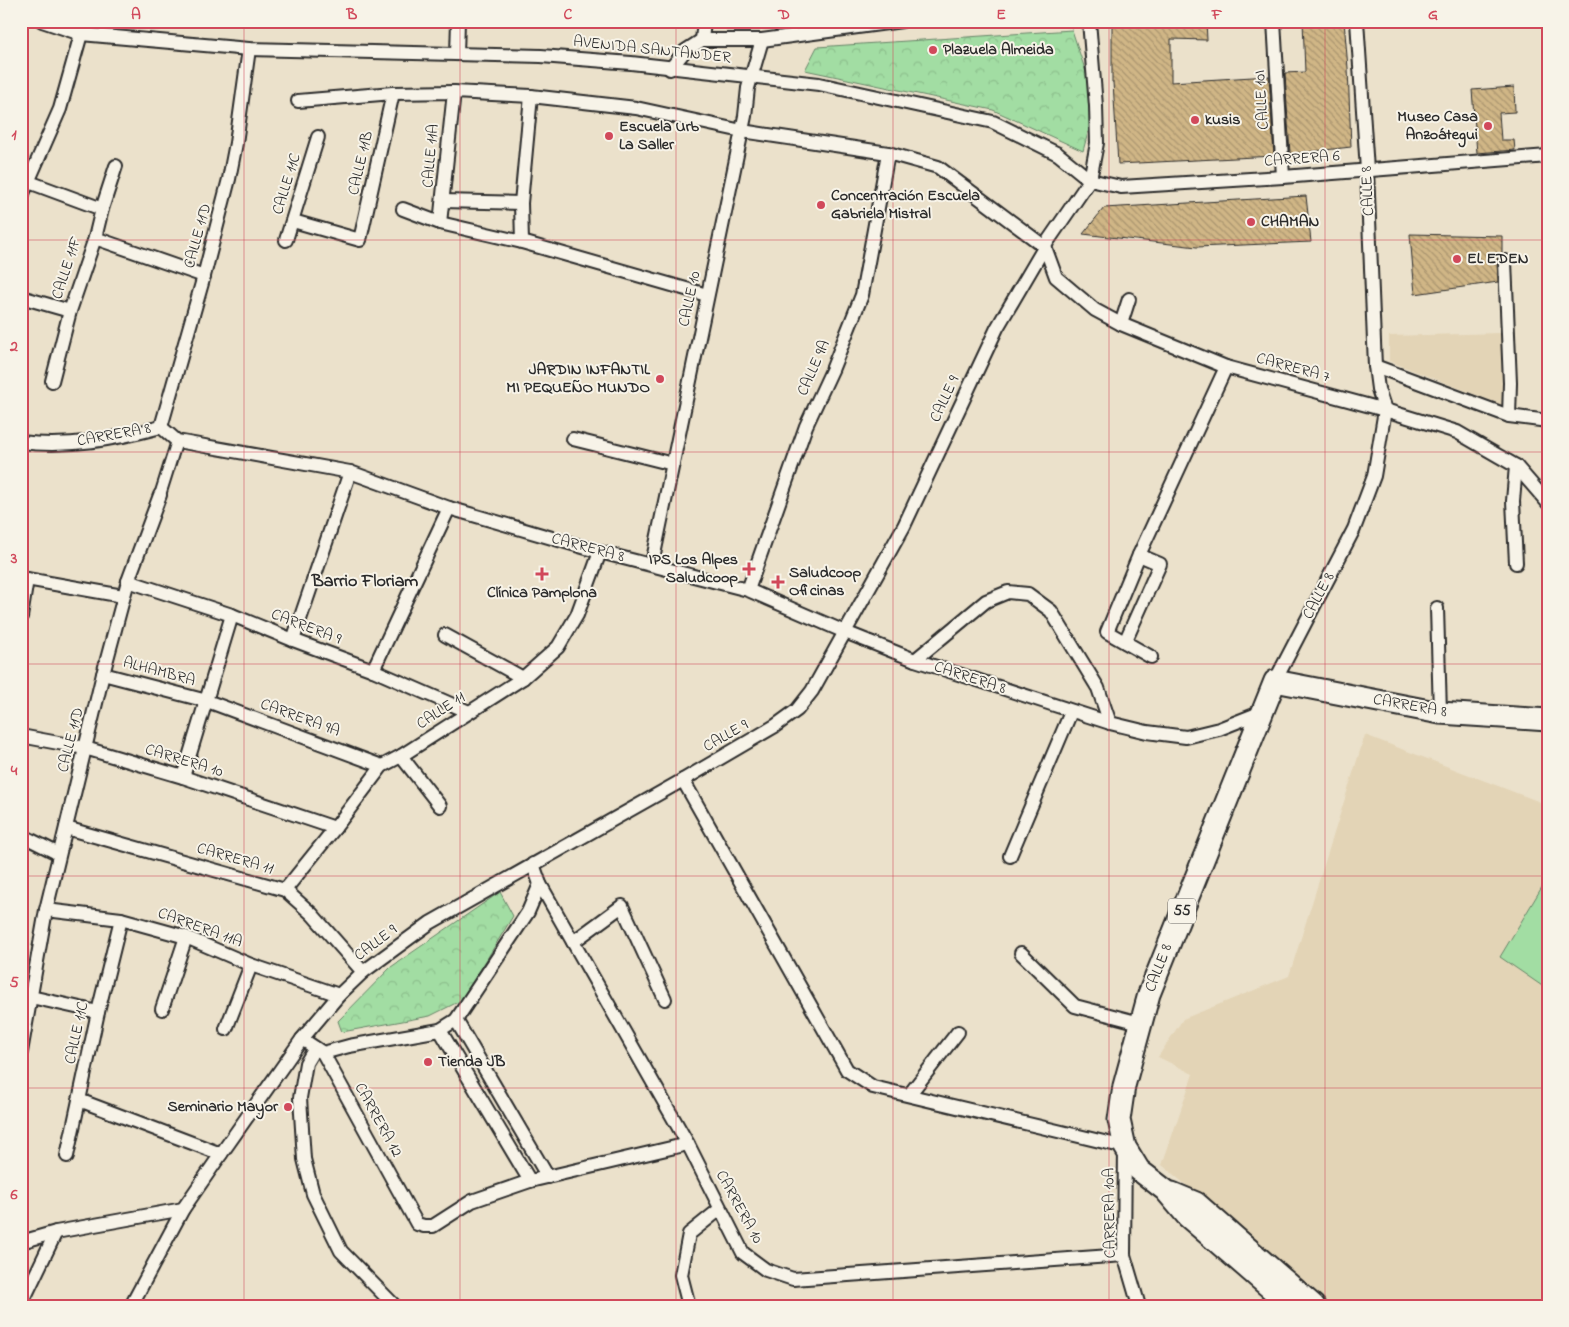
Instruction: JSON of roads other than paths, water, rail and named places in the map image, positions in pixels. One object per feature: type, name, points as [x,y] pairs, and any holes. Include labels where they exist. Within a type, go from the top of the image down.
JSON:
[{"type":"highway","name":"CALLE 8","points":[[1125,1147],[1119,1120],[1124,1086],[1149,994],[1275,681]]},
{"type":"highway","name":"CARRERA 8","points":[[1275,681],[1440,713],[1548,720]]},
{"type":"highway","name":"55","points":[[1125,1147],[1139,1170],[1165,1190],[1188,1216],[1291,1306]]},
{"type":"highway","name":"55","points":[[1165,1190],[1196,1203],[1314,1306]]},
{"type":"street","name":"AVENIDA SANTANDER","points":[[42,21],[81,34],[249,49],[540,56],[631,63],[750,83],[819,84],[993,122],[1058,154],[1090,180]]},
{"type":"street","points":[[457,54],[458,21]]},
{"type":"street","points":[[702,40],[704,21]]},
{"type":"street","name":"CALLE 9","points":[[131,1306],[183,1209],[221,1154],[302,1039],[339,995],[363,972],[430,923],[776,726],[797,710],[812,691],[904,526],[997,328],[1049,240],[1090,180],[1097,143],[1089,21]]},
{"type":"street","name":"CALLE 10I","points":[[1274,21],[1283,177]]},
{"type":"street","name":"CALLE 8","points":[[1275,681],[1354,528],[1374,476],[1381,396],[1375,366],[1367,170],[1357,21]]},
{"type":"street","points":[[670,69],[684,51],[702,40],[762,40],[895,22]]},
{"type":"street","points":[[21,198],[60,109],[81,34]]},
{"type":"street","name":"CALLE 10","points":[[652,564],[742,131],[750,83],[762,40]]},
{"type":"street","name":"CALLE 11D","points":[[161,427],[204,276],[229,179],[249,49]]},
{"type":"street","points":[[298,102],[393,93],[454,92],[531,96],[636,108],[742,131],[888,153],[938,167],[1049,240]]},
{"type":"street","name":"CALLE 11A","points":[[440,223],[454,92]]},
{"type":"street","name":"CALLE 11B","points":[[293,221],[360,240],[393,93]]},
{"type":"street","points":[[522,242],[521,204],[531,96]]},
{"type":"street","name":"CALLE 11C","points":[[286,240],[318,137]]},
{"type":"street","name":"CALLE 9A","points":[[748,590],[806,426],[832,370],[862,295],[888,153]]},
{"type":"street","name":"CARRERA 6","points":[[1090,180],[1120,187],[1283,177],[1548,156]]},
{"type":"street","name":"CALLE 11F","points":[[52,381],[70,311],[95,238],[116,166]]},
{"type":"street","points":[[29,182],[102,209]]},
{"type":"street","points":[[443,201],[521,204]]},
{"type":"street","points":[[403,209],[440,223],[522,242],[708,295]]},
{"type":"street","points":[[95,238],[204,276]]},
{"type":"street","name":"CARRERA 7","points":[[1049,240],[1056,277],[1095,310],[1124,312],[1226,367],[1381,396],[1457,432],[1516,466],[1548,503]]},
{"type":"street","points":[[1505,261],[1510,383],[1508,416]]},
{"type":"street","points":[[21,297],[70,311]]},
{"type":"street","points":[[1375,366],[1508,416],[1548,421]]},
{"type":"street","points":[[1151,658],[1106,632],[1139,555],[1226,367]]},
{"type":"street","name":"CARRERA 8","points":[[21,442],[63,444],[129,435],[161,427],[177,441],[350,472],[449,508],[600,552],[748,590],[916,660],[1071,712],[1110,723],[1147,732],[1186,737],[1219,729],[1262,712]]},
{"type":"street","points":[[574,439],[672,464]]},
{"type":"street","name":"CALLE 11D","points":[[21,1052],[28,989],[103,674],[123,596],[160,495],[177,441]]},
{"type":"street","points":[[1516,466],[1512,501],[1516,563]]},
{"type":"street","points":[[294,640],[350,472]]},
{"type":"street","points":[[373,670],[449,508]]},
{"type":"street","name":"CALLE 11","points":[[285,890],[382,766],[523,678],[558,647],[577,615],[600,552]]},
{"type":"street","points":[[1125,642],[1160,564],[1139,555]]},
{"type":"street","points":[[21,617],[24,578],[123,596]]},
{"type":"street","name":"CARRERA 9","points":[[128,581],[232,615],[373,670],[469,712]]},
{"type":"street","points":[[916,660],[986,601],[1008,592],[1028,594],[1051,611],[1098,688],[1110,723]]},
{"type":"street","points":[[1438,608],[1440,713]]},
{"type":"street","points":[[183,777],[232,615]]},
{"type":"street","points":[[445,635],[523,678]]},
{"type":"street","name":"ALHAMBRA","points":[[103,674],[207,701]]},
{"type":"street","name":"CARRERA 9A","points":[[207,701],[382,766]]},
{"type":"street","points":[[1010,856],[1071,712]]},
{"type":"street","name":"CARRERA 10","points":[[21,736],[85,748],[183,777],[335,828]]},
{"type":"street","points":[[400,756],[440,806]]},
{"type":"street","points":[[683,780],[847,1070],[873,1087],[1125,1147]]},
{"type":"street","name":"CARRERA 11","points":[[66,828],[285,890],[312,914],[363,972]]},
{"type":"street","points":[[21,836],[59,854]]},
{"type":"street","name":"CARRERA 10","points":[[533,864],[540,884],[688,1144],[743,1253],[766,1270],[793,1279],[1124,1255]]},
{"type":"street","points":[[395,1306],[341,1251],[313,1194],[304,1159],[300,1098],[306,1063],[319,1050],[440,1030],[456,1020],[528,912],[540,884]]},
{"type":"street","points":[[573,942],[622,906],[665,999]]},
{"type":"street","name":"CARRERA 11A","points":[[46,910],[121,919],[186,937],[251,965],[339,995]]},
{"type":"street","name":"CALLE 11C","points":[[67,1156],[98,1012],[121,919]]},
{"type":"street","points":[[162,1009],[186,937]]},
{"type":"street","points":[[1021,953],[1075,1006],[1140,1023]]},
{"type":"street","points":[[226,1029],[251,965]]},
{"type":"street","points":[[28,989],[98,1012]]},
{"type":"street","points":[[456,1020],[548,1176]]},
{"type":"street","points":[[440,1030],[530,1181],[688,1144]]},
{"type":"street","points":[[910,1095],[958,1032]]},
{"type":"street","name":"CARRERA 12","points":[[302,1039],[319,1050],[417,1224],[433,1226],[472,1202],[530,1181]]},
{"type":"street","points":[[79,1100],[221,1154]]},
{"type":"street","name":"CARRERA 10A","points":[[1125,1147],[1124,1255],[1139,1306]]},
{"type":"street","points":[[21,1242],[56,1232],[183,1209]]},
{"type":"street","points":[[689,1306],[681,1275],[688,1234],[720,1209]]},
{"type":"street","points":[[21,1304],[56,1232]]},
{"type":"place","name":"Plazuela Almeida","points":[[933,50]]},
{"type":"place","name":"kusis","points":[[1195,120]]},
{"type":"place","name":"Museo Casa Anzoátegui","points":[[1488,126]]},
{"type":"place","name":"Escuela Urb La Saller","points":[[609,136]]},
{"type":"place","name":"Concentración Escuela Gabriela Mistral","points":[[821,205]]},
{"type":"place","name":"CHAMAN","points":[[1251,222]]},
{"type":"place","name":"EL EDEN","points":[[1457,259]]},
{"type":"place","name":"JARDIN INFANTIL MI PEQUEÑO MUNDO","points":[[660,379]]},
{"type":"place","name":"IPS Los Alpes Saludcoop","points":[[749,569]]},
{"type":"place","name":"Clínica Pamplona","points":[[542,574]]},
{"type":"place","name":"Saludcoop Oficinas","points":[[778,582]]},
{"type":"place","name":"Tienda JB","points":[[428,1062]]},
{"type":"place","name":"Seminario Mayor","points":[[288,1107]]},
{"type":"district","name":"Barrio Floriam","points":[[365,582]]}]
